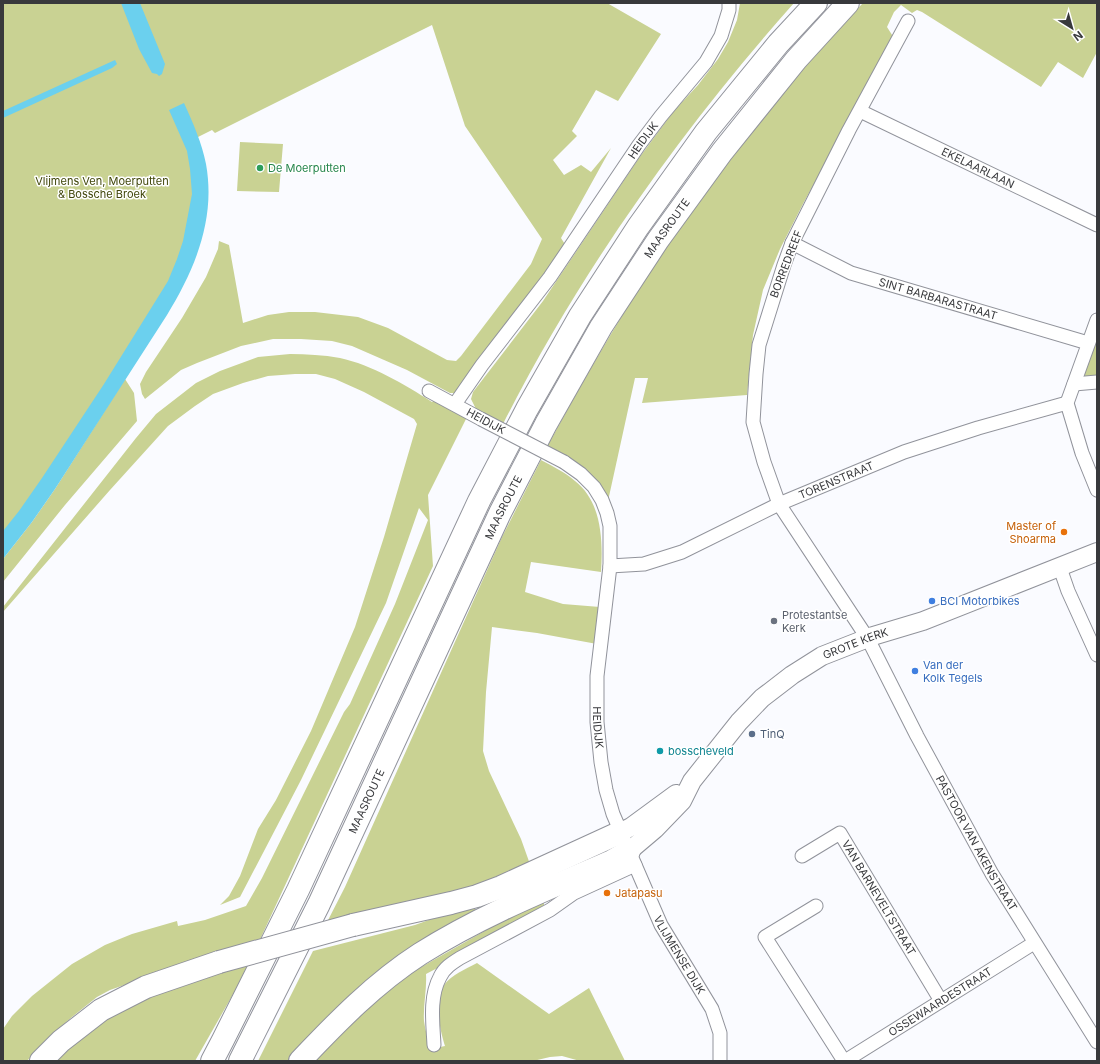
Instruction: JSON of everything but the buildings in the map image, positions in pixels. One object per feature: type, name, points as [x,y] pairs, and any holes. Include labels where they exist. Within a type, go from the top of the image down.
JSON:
[{"type":"highway","points":[[212,1061],[298,890],[480,501],[527,409],[573,329],[638,227],[706,132],[778,44],[816,3]]},
{"type":"highway","name":"MAASROUTE","points":[[240,1061],[319,904],[500,513],[546,424],[601,327],[658,240],[722,152],[796,60],[848,3]]},
{"type":"highway","points":[[41,1061],[61,1041],[101,1010],[146,987],[219,962],[353,925],[477,896],[501,887],[628,849]]},
{"type":"highway","points":[[300,1061],[331,1028],[380,984],[419,955],[460,931],[498,912],[612,861],[628,849]]},
{"type":"main road","name":"GROTE KERK","points":[[628,849],[641,820],[692,781],[739,722],[762,698],[792,675],[822,656],[868,638],[923,621],[1060,568],[1097,552]]},
{"type":"street","name":"HEIDIJK","points":[[628,849],[613,814],[606,790],[601,762],[597,722],[597,676],[610,566],[610,526],[602,500],[594,487],[581,474],[564,462],[455,404],[482,365],[550,277],[639,145],[706,62],[721,36],[729,10],[729,3]]},
{"type":"street","name":"BORREDREEF","points":[[868,638],[779,504],[764,462],[753,422],[756,374],[759,345],[792,243],[908,21]]},
{"type":"street","name":"EKELAARLAAN","points":[[860,111],[1097,226]]},
{"type":"street","name":"SINT BARBARASTRAAT","points":[[792,243],[851,272],[1088,343]]},
{"type":"street","points":[[1096,323],[1067,404],[1082,453],[1097,490]]},
{"type":"street","points":[[1074,384],[1097,382]]},
{"type":"street","points":[[429,391],[455,404]]},
{"type":"street","name":"TORENSTRAAT","points":[[610,566],[644,564],[682,552],[779,504],[921,445],[1067,404]]},
{"type":"street","points":[[1060,568],[1068,591],[1097,655]]},
{"type":"street","name":"PASTOOR VAN AKENSTRAAT","points":[[868,638],[924,750],[992,874],[1097,1042]]},
{"type":"street","name":"VAN BARNEVELTSTRAAT","points":[[802,856],[840,833],[941,1001]]},
{"type":"street","points":[[434,1045],[433,1015],[435,990],[440,976],[448,966],[460,958],[550,910],[574,893],[628,849]]},
{"type":"street","name":"VLIJMENSE DIJK","points":[[628,849],[661,925],[712,1009],[720,1033],[720,1061]]},
{"type":"street","points":[[816,906],[765,937],[844,1061]]},
{"type":"street","name":"OSSEWAARDESTRAAT","points":[[844,1061],[1034,943]]},
{"type":"green space","name":"Vlijmens Ven, Moerputten & Bossche Broek","points":[[3,3],[607,3],[661,34],[618,101],[596,90],[572,131],[577,136],[553,160],[564,175],[581,165],[591,172],[611,148],[561,238],[566,246],[457,393],[450,393],[407,370],[352,346],[332,341],[301,339],[273,339],[241,346],[181,370],[145,399],[142,394],[140,384],[206,277],[218,249],[219,241],[229,245],[243,323],[268,315],[289,312],[315,312],[358,317],[388,328],[447,360],[456,361],[461,356],[531,264],[542,239],[465,126],[432,25],[215,133],[212,130],[192,140],[197,156],[186,262],[3,544]]},
{"type":"green space","points":[[740,3],[794,3],[752,51],[712,101],[635,204],[599,257],[565,312],[533,367],[503,424],[476,409],[471,399],[473,392],[543,301],[639,158],[673,112],[698,85],[718,59],[728,42],[737,20]]},
{"type":"green space","points":[[863,3],[1097,3],[1097,52],[1083,78],[1058,62],[1041,87],[922,12],[917,10],[912,13],[901,5],[894,12],[887,27],[894,38],[804,202],[780,249],[763,290],[753,335],[747,395],[642,403],[648,378],[635,378],[608,501],[547,447],[594,362],[628,306],[691,211],[786,89]]},
{"type":"green space","name":"De Moerputten","points":[[240,142],[283,144],[279,192],[237,191]]},
{"type":"green space","points":[[1097,334],[1097,376],[1081,378]]},
{"type":"green space","points":[[290,354],[327,356],[364,365],[388,376],[432,402],[436,399],[468,415],[428,495],[433,566],[257,946],[147,977],[110,990],[97,997],[72,1017],[49,1037],[27,1061],[3,1061],[3,1029],[12,1016],[32,996],[72,964],[105,945],[132,934],[177,921],[178,926],[205,920],[246,906],[262,878],[344,712],[350,704],[395,604],[428,520],[419,508],[386,603],[301,780],[240,897],[220,905],[229,896],[240,876],[258,829],[276,800],[311,731],[355,627],[384,537],[417,424],[414,419],[364,392],[335,379],[316,374],[268,376],[213,394],[168,426],[3,612],[3,607],[156,414],[196,383],[220,371],[258,357]]},
{"type":"green space","points":[[125,379],[134,393],[137,421],[65,505],[3,582],[3,559],[32,522],[55,489]]},
{"type":"green space","points":[[541,460],[571,478],[584,490],[591,500],[599,523],[602,560],[601,572],[531,562],[525,592],[563,604],[600,607],[597,644],[537,633],[492,627],[486,692],[483,751],[489,771],[521,839],[531,867],[481,887],[324,928],[345,887],[502,537]]},
{"type":"green space","points":[[544,901],[544,905],[464,954],[426,974],[424,1021],[430,1049],[445,1046],[438,1015],[439,999],[444,985],[455,975],[477,963],[549,1014],[589,988],[625,1061],[580,1061],[562,1056],[533,1061],[310,1061],[389,989],[416,970],[504,920]]},
{"type":"green space","points":[[473,904],[478,917],[292,1061],[258,1061],[313,951],[415,925]]},
{"type":"green space","points":[[247,966],[236,989],[195,1061],[47,1061],[103,1013],[210,975]]},
{"type":"water","points":[[121,3],[140,3],[165,64],[162,74],[159,76],[152,73],[139,49]]},
{"type":"water","points":[[115,60],[117,64],[112,68],[3,118],[3,111]]},
{"type":"water","points":[[184,103],[202,148],[206,164],[208,184],[208,204],[205,224],[201,243],[194,262],[167,315],[55,489],[32,522],[3,559],[3,531],[42,478],[104,384],[168,281],[177,259],[183,241],[192,194],[187,151],[169,110]]},
{"type":"place","name":"De Moerputten","points":[[260,168]]},
{"type":"place","name":"Master of Shoarma","points":[[1064,532]]},
{"type":"place","name":"BCI Motorbikes","points":[[932,601]]},
{"type":"place","name":"Protestantse Kerk","points":[[774,621]]},
{"type":"place","name":"Van der Kolk Tegels","points":[[915,671]]},
{"type":"place","name":"TinQ","points":[[752,734]]},
{"type":"place","name":"bosscheveld","points":[[660,751]]},
{"type":"place","name":"Jatapasu","points":[[607,893]]}]
